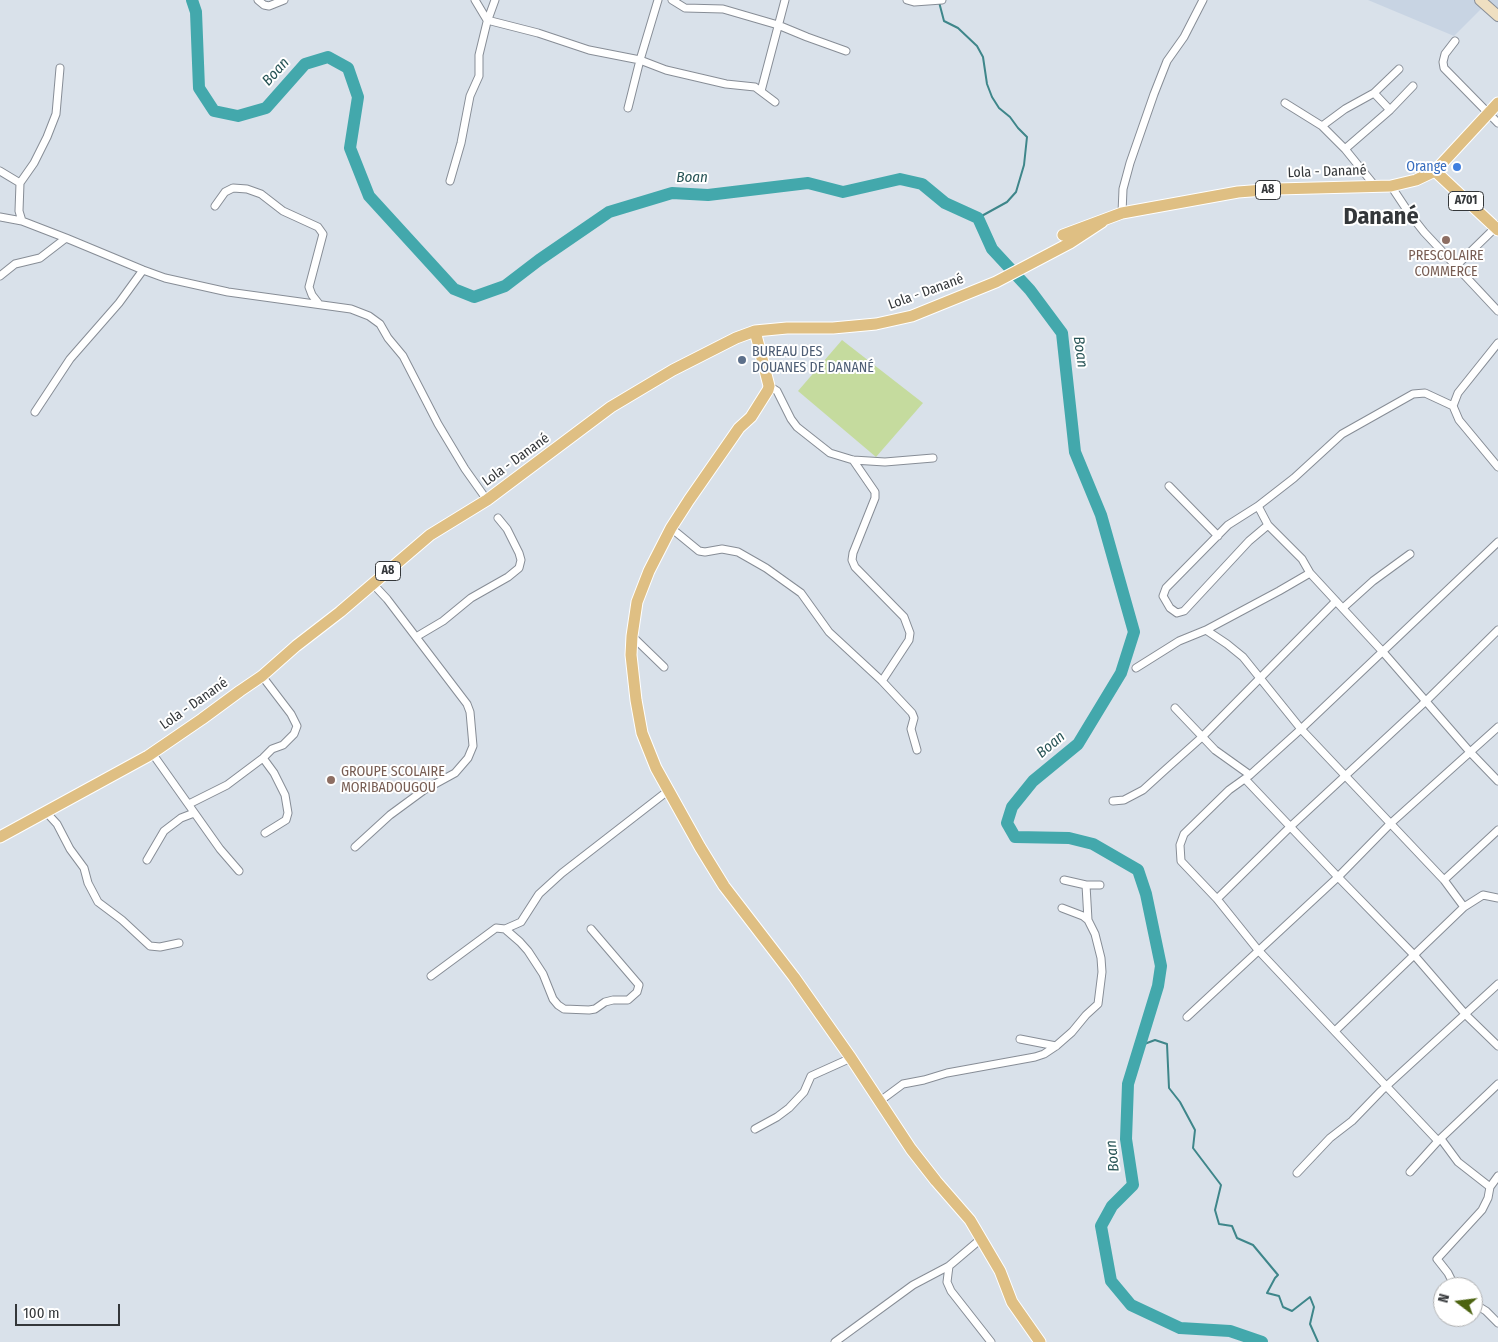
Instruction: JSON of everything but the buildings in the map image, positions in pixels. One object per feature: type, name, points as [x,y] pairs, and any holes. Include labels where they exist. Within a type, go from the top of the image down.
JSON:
[{"type":"main road","name":"A8","points":[[1435,171],[1498,103]]},
{"type":"main road","name":"Lola - Danané","points":[[1063,235],[1122,213],[1238,192],[1391,186],[1416,180],[1435,171]]},
{"type":"main road","name":"A701","points":[[1435,171],[1497,228]]},
{"type":"main road","name":"Lola - Danané","points":[[0,837],[152,753],[262,676],[430,535],[487,500],[611,407],[673,370],[736,338],[755,331],[787,328],[833,328],[876,324],[912,316],[996,282],[1070,243],[1102,222]]},
{"type":"main road","points":[[755,331],[770,386],[751,417],[739,428],[671,528],[649,571],[637,602],[632,636],[633,673],[642,733],[646,746],[668,790],[700,847],[733,899],[794,977],[911,1149],[970,1220],[1000,1271],[1012,1302],[1039,1342]]},
{"type":"street","points":[[258,0],[264,5],[269,6],[284,0]]},
{"type":"street","points":[[475,0],[487,20],[538,33],[590,50],[640,60],[666,70],[726,84],[749,85],[761,91],[775,102]]},
{"type":"street","points":[[450,181],[461,144],[470,96],[479,76],[479,55],[487,20],[495,0]]},
{"type":"street","points":[[628,108],[658,0]]},
{"type":"street","points":[[672,0],[686,8],[723,9],[778,25],[846,50]]},
{"type":"street","points":[[761,91],[785,0]]},
{"type":"street","points":[[907,0],[914,2],[942,0]]},
{"type":"street","points":[[1122,213],[1123,189],[1154,94],[1167,61],[1184,37],[1204,0]]},
{"type":"street","points":[[1487,2],[1498,16]]},
{"type":"street","points":[[1455,41],[1445,54],[1442,62],[1444,68],[1498,123]]},
{"type":"street","points":[[22,221],[19,211],[20,183],[34,163],[56,114],[60,68]]},
{"type":"street","points":[[1322,126],[1345,109],[1374,93],[1399,69]]},
{"type":"street","points":[[1345,149],[1390,110],[1413,86]]},
{"type":"street","points":[[1374,93],[1390,110]]},
{"type":"street","points":[[1285,103],[1322,126],[1345,149],[1375,186]]},
{"type":"street","points":[[0,172],[20,183]]},
{"type":"street","points":[[1391,186],[1409,213],[1455,267],[1498,311]]},
{"type":"street","points":[[215,206],[225,192],[233,188],[246,189],[261,194],[283,212],[318,227],[323,234],[310,287],[312,295],[319,304]]},
{"type":"street","points":[[0,217],[22,221],[165,278],[228,292],[319,304],[363,313],[380,324],[388,338],[403,356],[438,424],[465,469],[487,500]]},
{"type":"street","points":[[1455,267],[1497,228]]},
{"type":"street","points":[[0,276],[15,264],[40,258],[66,238]]},
{"type":"street","points":[[35,412],[70,359],[118,303],[143,270]]},
{"type":"street","points":[[1453,406],[1458,393],[1498,342]]},
{"type":"street","points":[[770,386],[777,391],[797,427],[830,453],[853,460],[885,462],[933,458]]},
{"type":"street","points":[[1268,525],[1250,541],[1184,611],[1179,613],[1170,608],[1164,600],[1164,591],[1228,525],[1258,506],[1294,478],[1342,434],[1413,394],[1425,393],[1453,406],[1459,420],[1498,467]]},
{"type":"street","points":[[853,460],[875,492],[875,498],[852,560],[855,567],[904,616],[910,633],[909,640],[882,681]]},
{"type":"street","points":[[1169,486],[1218,536]]},
{"type":"street","points":[[1258,506],[1268,525],[1302,559],[1310,573],[1384,652],[1470,752],[1498,781]]},
{"type":"street","points":[[416,637],[443,621],[471,598],[508,577],[519,568],[521,560],[519,553],[507,529],[498,518]]},
{"type":"street","points":[[671,528],[699,552],[722,549],[738,552],[766,568],[801,593],[829,632],[882,681],[912,713],[914,718],[911,729],[917,750]]},
{"type":"street","points":[[1490,1187],[1458,1162],[1440,1140],[1258,950],[1217,899],[1182,861],[1179,852],[1184,834],[1229,790],[1248,777],[1301,729],[1498,542]]},
{"type":"street","points":[[1343,608],[1373,581],[1410,554]]},
{"type":"street","points":[[1136,668],[1179,641],[1206,630],[1279,592],[1310,573]]},
{"type":"street","points":[[355,847],[390,815],[424,790],[455,773],[468,758],[473,746],[470,712],[467,704],[373,584]]},
{"type":"street","points":[[1113,801],[1124,800],[1143,790],[1202,737],[1336,602]]},
{"type":"street","points":[[1206,630],[1243,657],[1301,729],[1444,880],[1464,907]]},
{"type":"street","points":[[1217,899],[1290,827],[1426,701],[1498,630]]},
{"type":"street","points":[[632,636],[664,667]]},
{"type":"street","points":[[189,804],[227,785],[272,749],[283,745],[292,737],[297,726],[291,714],[262,676]]},
{"type":"street","points":[[1175,708],[1215,750],[1248,777],[1290,827],[1415,956],[1466,1015],[1498,1046]]},
{"type":"street","points":[[1187,1017],[1338,877],[1390,824],[1498,727]]},
{"type":"street","points":[[152,753],[220,849],[239,871]]},
{"type":"street","points":[[263,758],[274,773],[285,795],[288,813],[286,820],[266,833]]},
{"type":"street","points":[[431,976],[496,928],[505,929],[514,926],[525,918],[538,894],[668,790]]},
{"type":"street","points":[[46,812],[57,824],[70,849],[84,868],[88,883],[98,902],[122,920],[150,946],[160,947],[179,943]]},
{"type":"street","points":[[147,860],[164,831],[181,818],[194,813]]},
{"type":"street","points":[[1444,880],[1498,830]]},
{"type":"street","points":[[1064,880],[1086,885],[1100,885]]},
{"type":"street","points":[[880,1101],[903,1084],[1044,1054],[1067,1037],[1098,1004],[1102,972],[1101,958],[1095,934],[1088,920],[1086,885]]},
{"type":"street","points":[[1335,1031],[1464,907],[1483,895],[1498,898]]},
{"type":"street","points":[[1062,908],[1083,916],[1088,920]]},
{"type":"street","points":[[505,929],[528,951],[543,974],[553,999],[560,1007],[564,1009],[591,1010],[605,1002],[628,1000],[638,992],[639,985],[591,929]]},
{"type":"street","points":[[1297,1173],[1330,1138],[1352,1121],[1387,1086],[1498,984]]},
{"type":"street","points":[[1020,1039],[1056,1046]]},
{"type":"street","points":[[755,1129],[789,1108],[804,1092],[811,1076],[850,1058]]},
{"type":"street","points":[[1410,1172],[1498,1084]]},
{"type":"street","points":[[1450,1277],[1437,1259],[1482,1210],[1488,1198],[1490,1187],[1498,1176]]},
{"type":"street","points":[[835,1342],[887,1302],[913,1285],[949,1266],[982,1238]]},
{"type":"street","points":[[949,1266],[948,1282],[951,1291],[992,1342]]},
{"type":"street","points":[[1483,1309],[1498,1323]]},
{"type":"shaded area","points":[[1368,0],[1498,0],[1498,23],[1482,8],[1454,36]]},
{"type":"green space","points":[[842,340],[923,403],[876,457],[798,391]]},
{"type":"waterway","name":"Boan","points":[[192,0],[196,12],[199,88],[214,111],[238,116],[266,108],[305,64],[328,57],[348,68],[358,97],[350,148],[369,196],[454,289],[474,297],[505,286],[609,212],[672,193],[708,195],[808,183],[843,192],[900,179],[922,184],[945,203],[978,218],[992,249],[1030,290],[1062,333],[1075,452],[1101,515],[1134,632],[1121,673],[1078,744],[1033,781],[1012,807],[1007,823],[1015,837],[1069,838],[1093,844],[1138,870],[1146,894],[1161,966],[1158,986],[1128,1084],[1126,1139],[1133,1185],[1112,1206],[1101,1226],[1111,1281],[1131,1305],[1180,1328],[1230,1331],[1262,1342]]},
{"type":"waterway","points":[[939,2],[944,21],[958,28],[977,46],[983,57],[987,84],[992,97],[999,108],[1010,117],[1027,137],[1024,165],[1016,192],[1007,202],[978,218]]},
{"type":"waterway","points":[[1139,1046],[1155,1040],[1167,1044],[1169,1088],[1180,1102],[1195,1130],[1193,1148],[1221,1185],[1215,1210],[1219,1224],[1232,1226],[1237,1238],[1253,1245],[1278,1275],[1267,1293],[1279,1296],[1283,1307],[1292,1311],[1310,1297],[1314,1307],[1310,1324],[1318,1342]]},
{"type":"place","name":"Orange","points":[[1457,167]]},
{"type":"place","name":"PRESCOLAIRE COMMERCE","points":[[1446,240]]},
{"type":"place","name":"BUREAU DES DOUANES DE DANANÉ","points":[[742,360]]},
{"type":"place","name":"GROUPE SCOLAIRE MORIBADOUGOU","points":[[331,780]]},
{"type":"district","name":"Danané","points":[[1381,217]]}]
